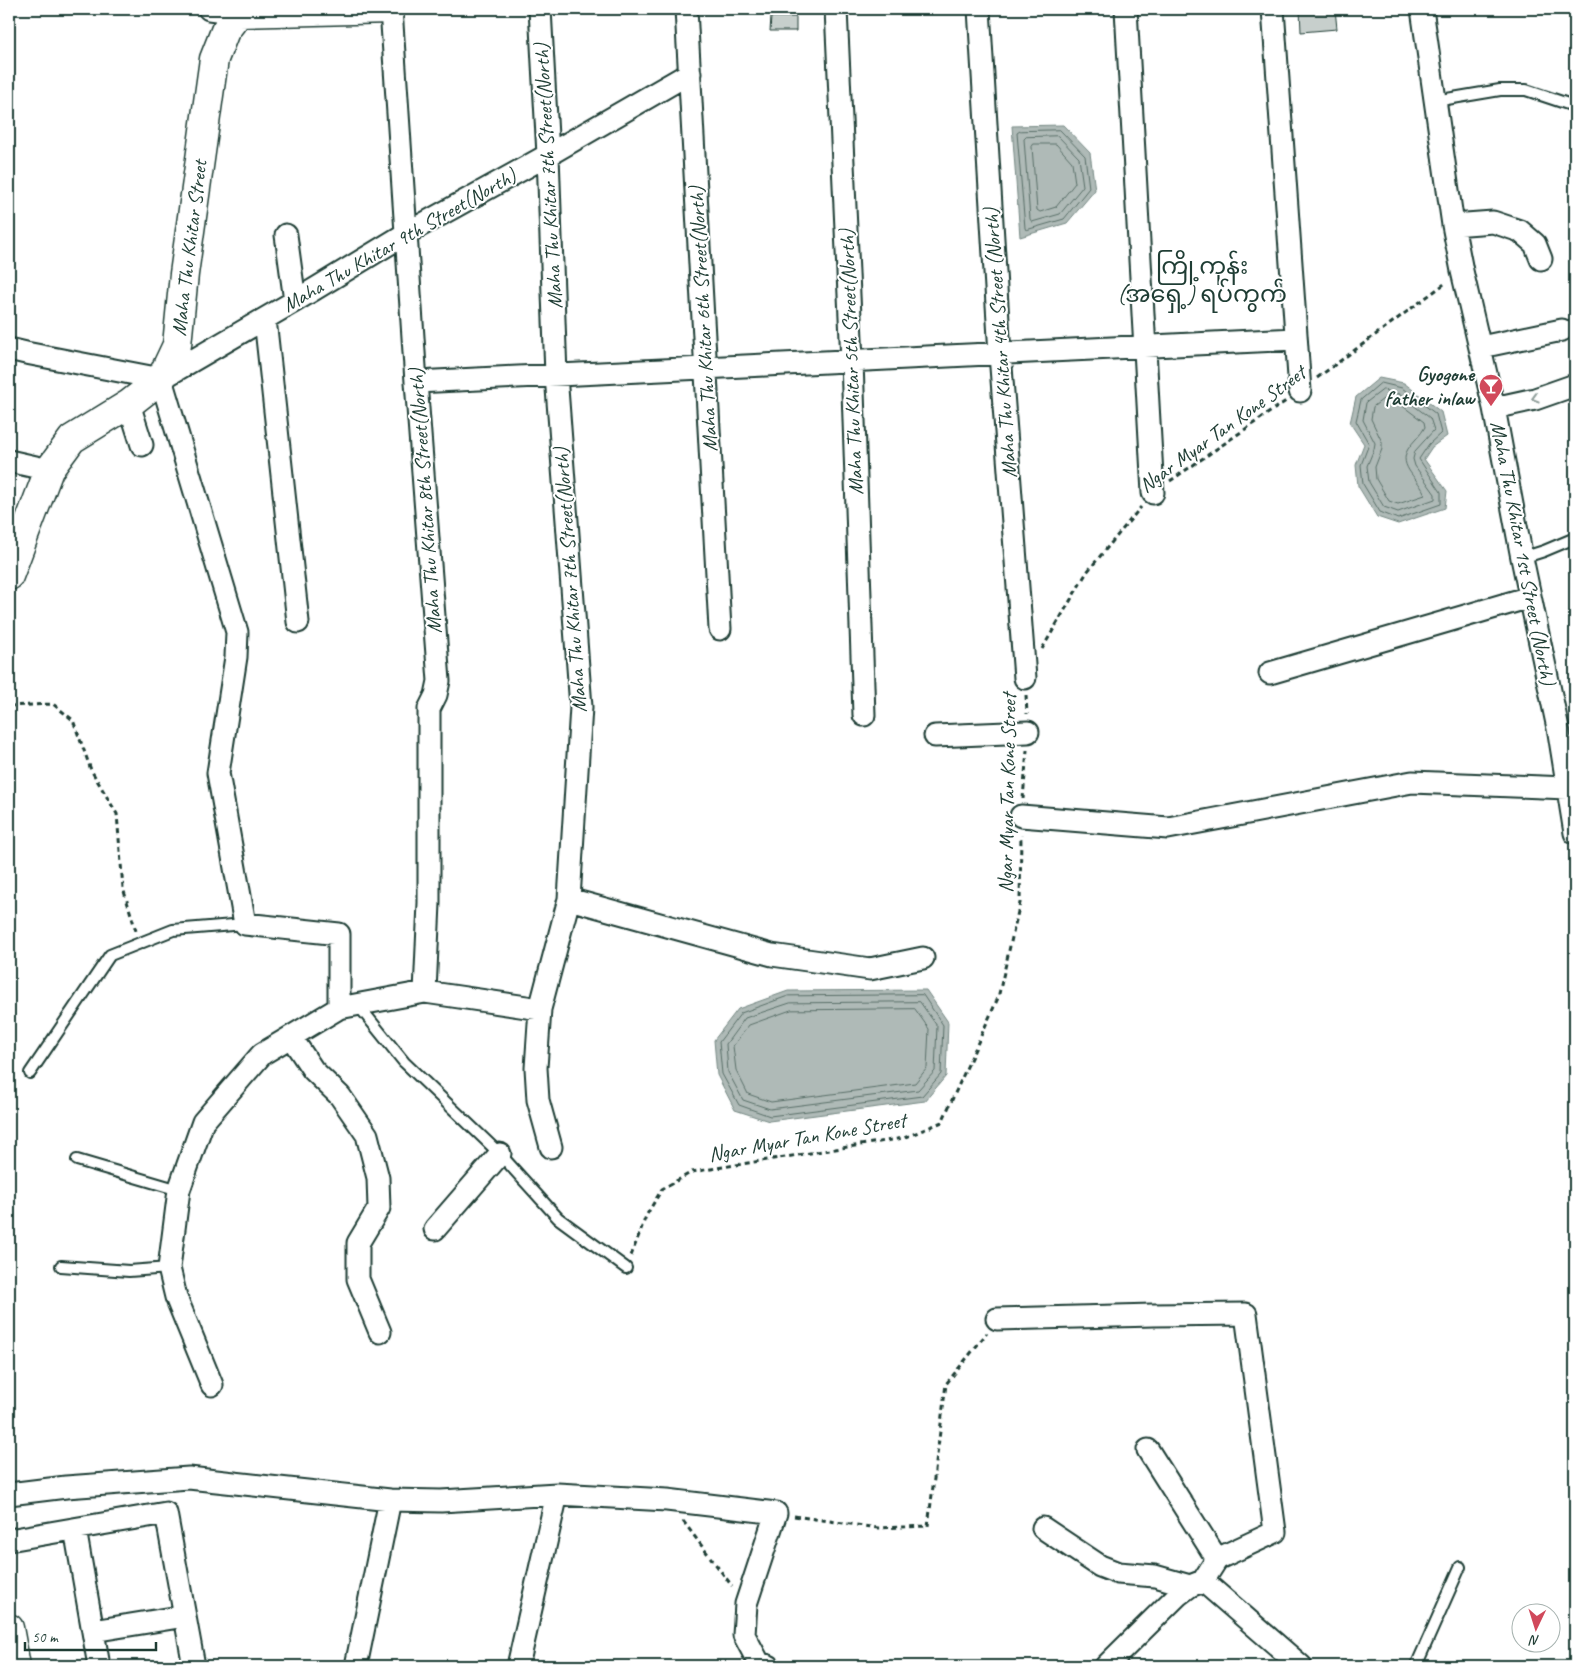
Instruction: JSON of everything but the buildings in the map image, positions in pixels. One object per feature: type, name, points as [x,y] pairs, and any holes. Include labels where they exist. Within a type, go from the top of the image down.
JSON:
[{"type":"street","points":[[209,9],[239,11],[391,9]]},
{"type":"street","name":"Maha Thu Khitar 8th Street(North)","points":[[391,9],[416,382],[439,681],[430,709],[429,903],[425,992]]},
{"type":"street","name":"Maha Thu Khitar 7th Street(North)","points":[[540,9],[548,155],[556,375],[581,707],[569,899],[540,1009],[536,1068],[538,1100],[551,1147]]},
{"type":"street","name":"Maha Thu Khitar 6th Street(North)","points":[[686,9],[720,629]]},
{"type":"street","name":"Maha Thu Khitar 5th Street(North)","points":[[836,9],[852,361],[864,715]]},
{"type":"street","name":"Maha Thu Khitar 4th Street (North)","points":[[979,9],[1000,354],[1025,678]]},
{"type":"street","points":[[1126,9],[1153,493]]},
{"type":"street","points":[[1273,9],[1300,391]]},
{"type":"street","name":"Maha Thu Khitar 1st Street (North)","points":[[1422,9],[1453,225],[1494,408],[1522,558],[1559,733],[1575,833]]},
{"type":"street","name":"Maha Thu Khitar Street","points":[[9,576],[49,470],[72,439],[129,404],[161,378],[177,344],[184,274],[214,59],[225,31],[239,11]]},
{"type":"street","name":"Maha Thu Khitar 9th Street(North)","points":[[161,378],[407,233],[690,73]]},
{"type":"street","points":[[1453,225],[1494,222],[1520,231],[1535,244],[1541,260]]},
{"type":"street","points":[[286,235],[294,301]]},
{"type":"street","points":[[264,319],[298,622]]},
{"type":"street","points":[[1481,347],[1562,330]]},
{"type":"street","points":[[416,382],[1296,339]]},
{"type":"street","points":[[9,348],[26,353],[161,378],[237,632],[236,657],[218,773],[245,924],[339,934],[348,1006]]},
{"type":"street","points":[[1494,408],[1535,399],[1575,385]]},
{"type":"street","points":[[129,404],[142,444]]},
{"type":"street","points":[[9,461],[49,470]]},
{"type":"street","points":[[1270,673],[1530,597]]},
{"type":"street","points":[[935,736],[1028,732]]},
{"type":"street","points":[[1021,816],[1168,828],[1412,782],[1567,788]]},
{"type":"street","points":[[569,899],[772,955],[870,969],[923,958]]},
{"type":"street","points":[[212,1384],[176,1297],[169,1268],[179,1190],[203,1122],[262,1054],[348,1006],[425,992],[540,1009]]},
{"type":"street","points":[[291,1037],[313,1070],[340,1096],[367,1135],[378,1178],[379,1208],[358,1243],[358,1279],[380,1332]]},
{"type":"street","points":[[435,1229],[500,1154]]},
{"type":"street","points":[[997,1319],[1246,1314],[1275,1532],[1217,1559],[1197,1583],[1172,1601],[1106,1666]]},
{"type":"street","points":[[1148,1450],[1217,1559]]},
{"type":"street","points":[[9,1494],[66,1487],[189,1478],[390,1500],[441,1501],[557,1494],[667,1500],[776,1513],[746,1604],[744,1635],[761,1665]]},
{"type":"street","points":[[518,1666],[557,1494]]},
{"type":"street","points":[[356,1666],[390,1500]]},
{"type":"street","points":[[9,1540],[166,1513],[194,1666]]},
{"type":"street","points":[[1044,1528],[1100,1566],[1118,1573],[1155,1576],[1197,1583],[1301,1666]]},
{"type":"street","points":[[75,1529],[99,1666]]},
{"type":"street","points":[[93,1631],[185,1616]]},
{"type":"street","points":[[9,1628],[16,1666]]},
{"type":"lane","points":[[1435,101],[1500,90],[1526,90],[1571,105],[1575,109]]},
{"type":"lane","points":[[1522,558],[1575,538]]},
{"type":"lane","points":[[30,1073],[110,955],[173,930],[245,924]]},
{"type":"lane","points":[[348,1006],[500,1154],[558,1218],[626,1268]]},
{"type":"lane","points":[[77,1160],[179,1190]]},
{"type":"lane","points":[[61,1266],[129,1271],[169,1268]]},
{"type":"lane","points":[[1416,1666],[1460,1567]]},
{"type":"path","name":"Ngar Myar Tan Kone Street","points":[[626,1268],[646,1216],[662,1188],[692,1172],[904,1138],[942,1122],[998,998],[1020,902],[1021,816],[1028,732],[1025,678],[1087,572],[1153,493],[1300,391],[1462,271]]},
{"type":"path","points":[[9,706],[53,704],[73,720],[91,770],[117,814],[123,888],[139,944]]},
{"type":"path","points":[[776,1513],[878,1528],[928,1526],[946,1384],[997,1319]]},
{"type":"path","points":[[667,1500],[746,1604]]},
{"type":"water","points":[[1063,125],[1090,153],[1095,190],[1067,223],[1020,237],[1012,126]]},
{"type":"water","points":[[1379,378],[1404,383],[1441,412],[1447,436],[1432,447],[1424,459],[1447,491],[1445,508],[1398,524],[1377,517],[1358,486],[1356,465],[1364,444],[1350,423],[1356,397]]},
{"type":"water","points":[[926,990],[948,1022],[946,1076],[925,1101],[769,1121],[735,1110],[717,1075],[714,1040],[738,1009],[788,991]]},
{"type":"place","name":"Gyogone father inlaw","points":[[1491,407]]},
{"type":"district","name":"ကြို့ကုန်း (အရှေ့) ရပ်ကွက်","points":[[1202,280]]}]
